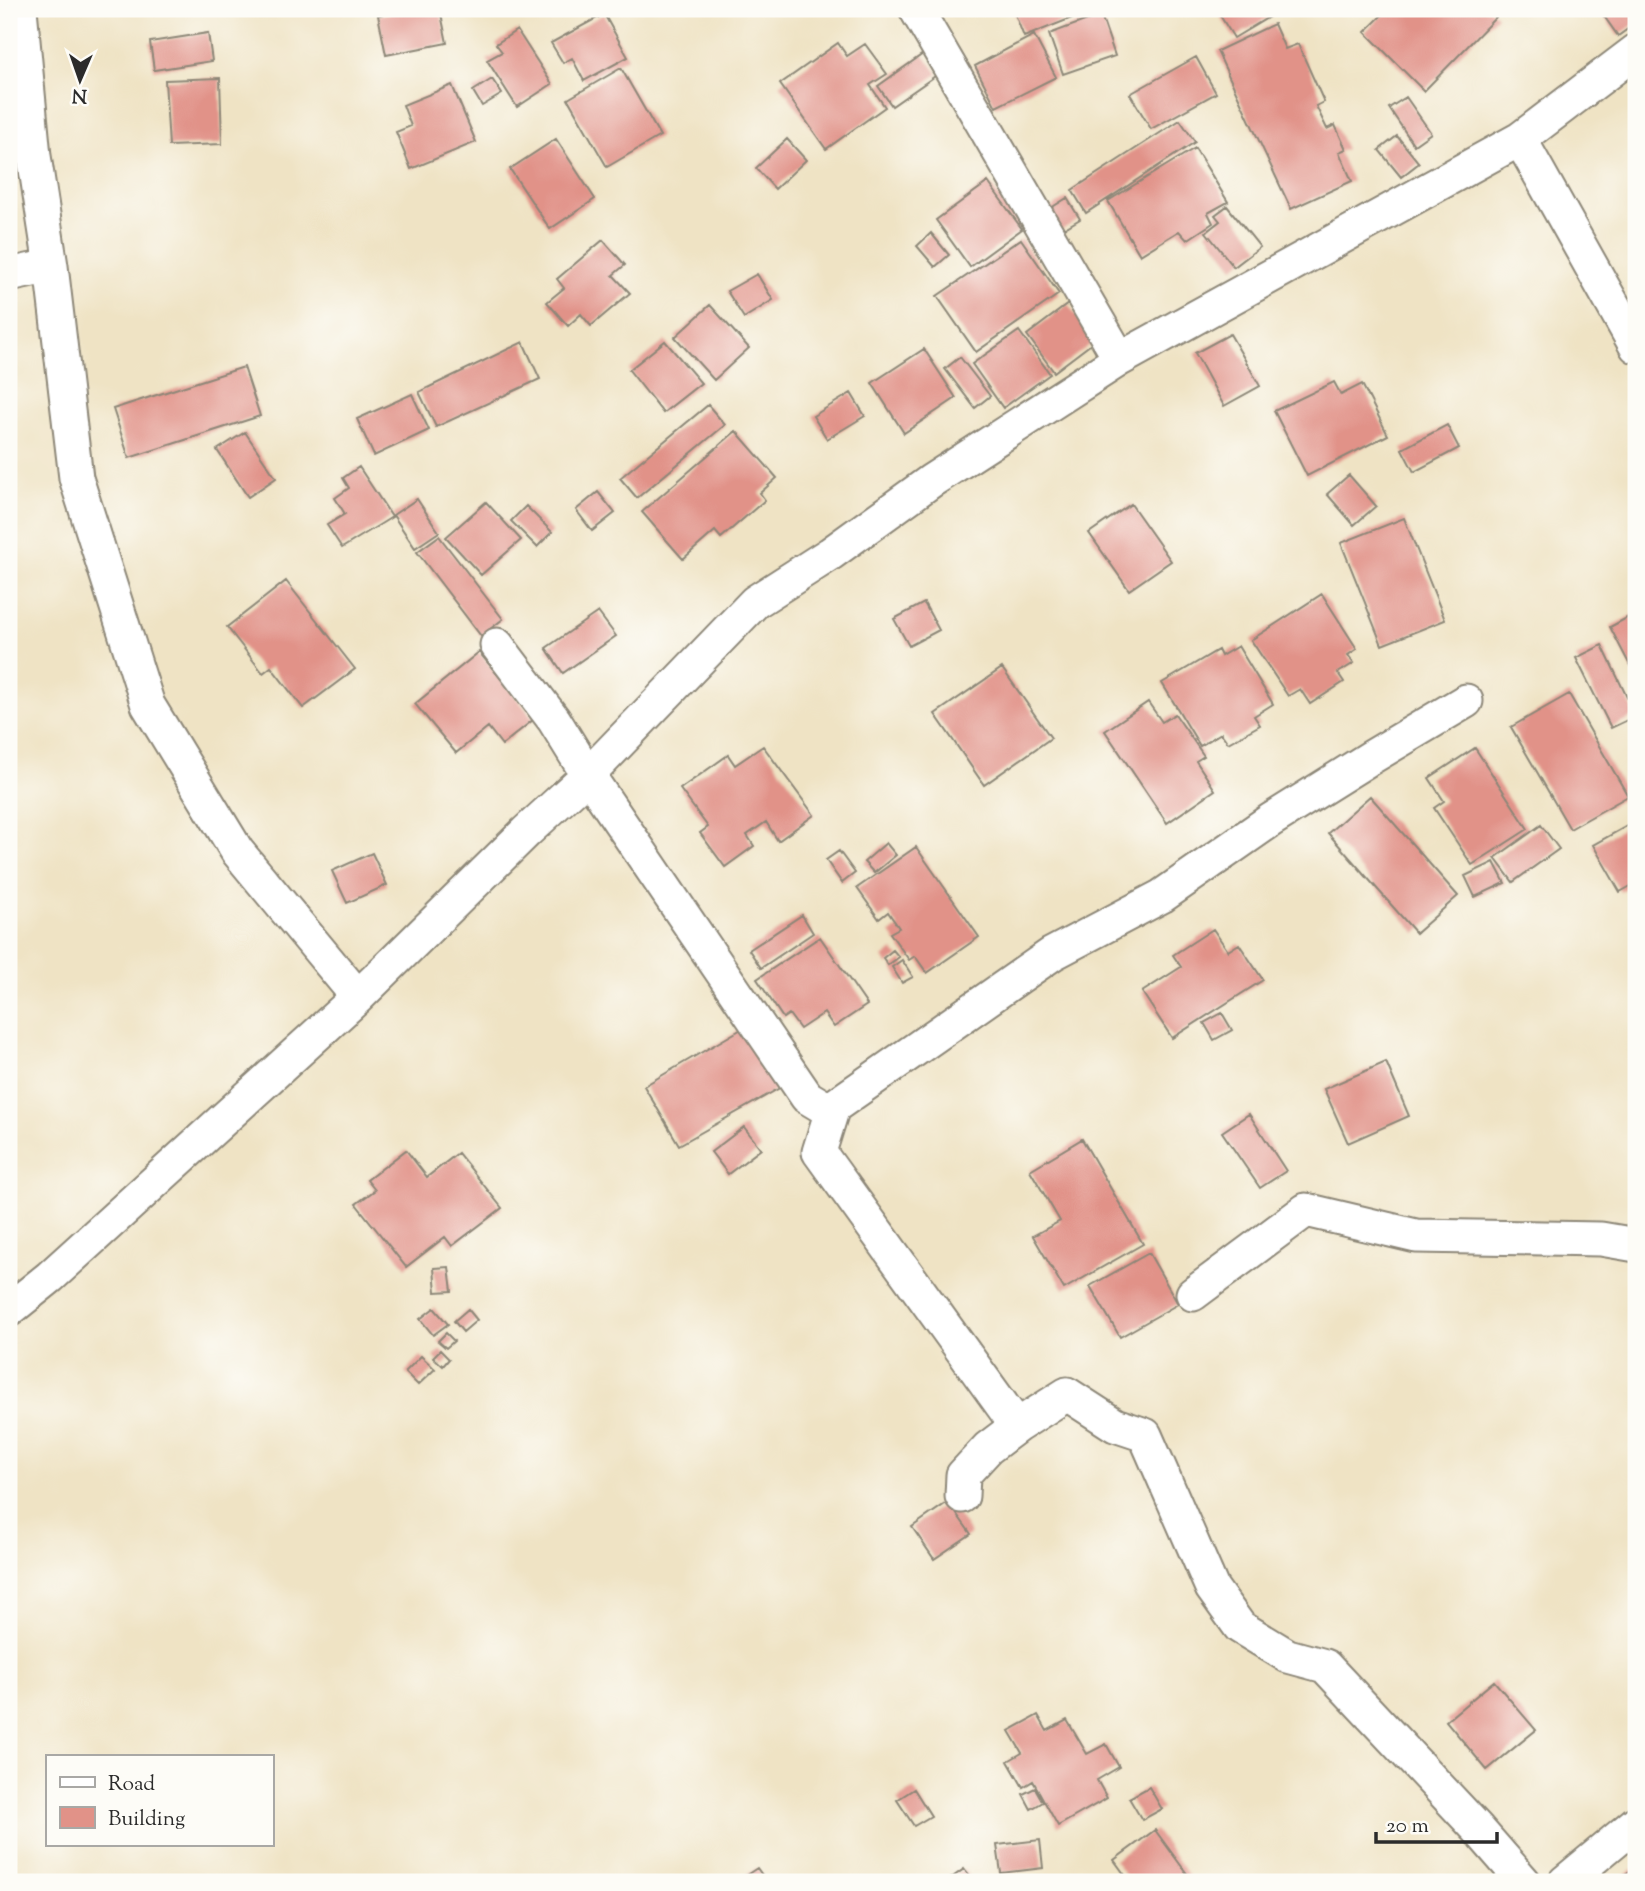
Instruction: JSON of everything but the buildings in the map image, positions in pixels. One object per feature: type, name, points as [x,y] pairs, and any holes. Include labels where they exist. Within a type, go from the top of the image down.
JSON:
[{"type":"street","points":[[20,9],[19,100],[34,156],[51,266],[76,478],[148,705],[237,851],[358,997]]},
{"type":"street","points":[[916,9],[1120,359]]},
{"type":"street","points":[[9,1310],[50,1278],[358,997],[588,775],[754,602],[830,554],[931,481],[1120,359],[1520,139],[1636,51]]},
{"type":"street","points":[[1520,139],[1636,346]]},
{"type":"street","points":[[9,275],[51,266]]},
{"type":"street","points":[[497,645],[554,720],[588,775],[807,1097],[822,1106],[832,1107]]},
{"type":"street","points":[[1017,1426],[819,1152],[832,1107],[1052,954],[1161,896],[1271,820],[1466,701]]},
{"type":"street","points":[[1193,1294],[1306,1210],[1416,1236],[1601,1239],[1636,1245]]},
{"type":"street","points":[[962,1496],[963,1475],[988,1448],[1067,1394],[1115,1425],[1145,1435],[1212,1588],[1240,1627],[1288,1656],[1325,1666],[1524,1882]]},
{"type":"street","points":[[1565,1882],[1636,1823]]}]
